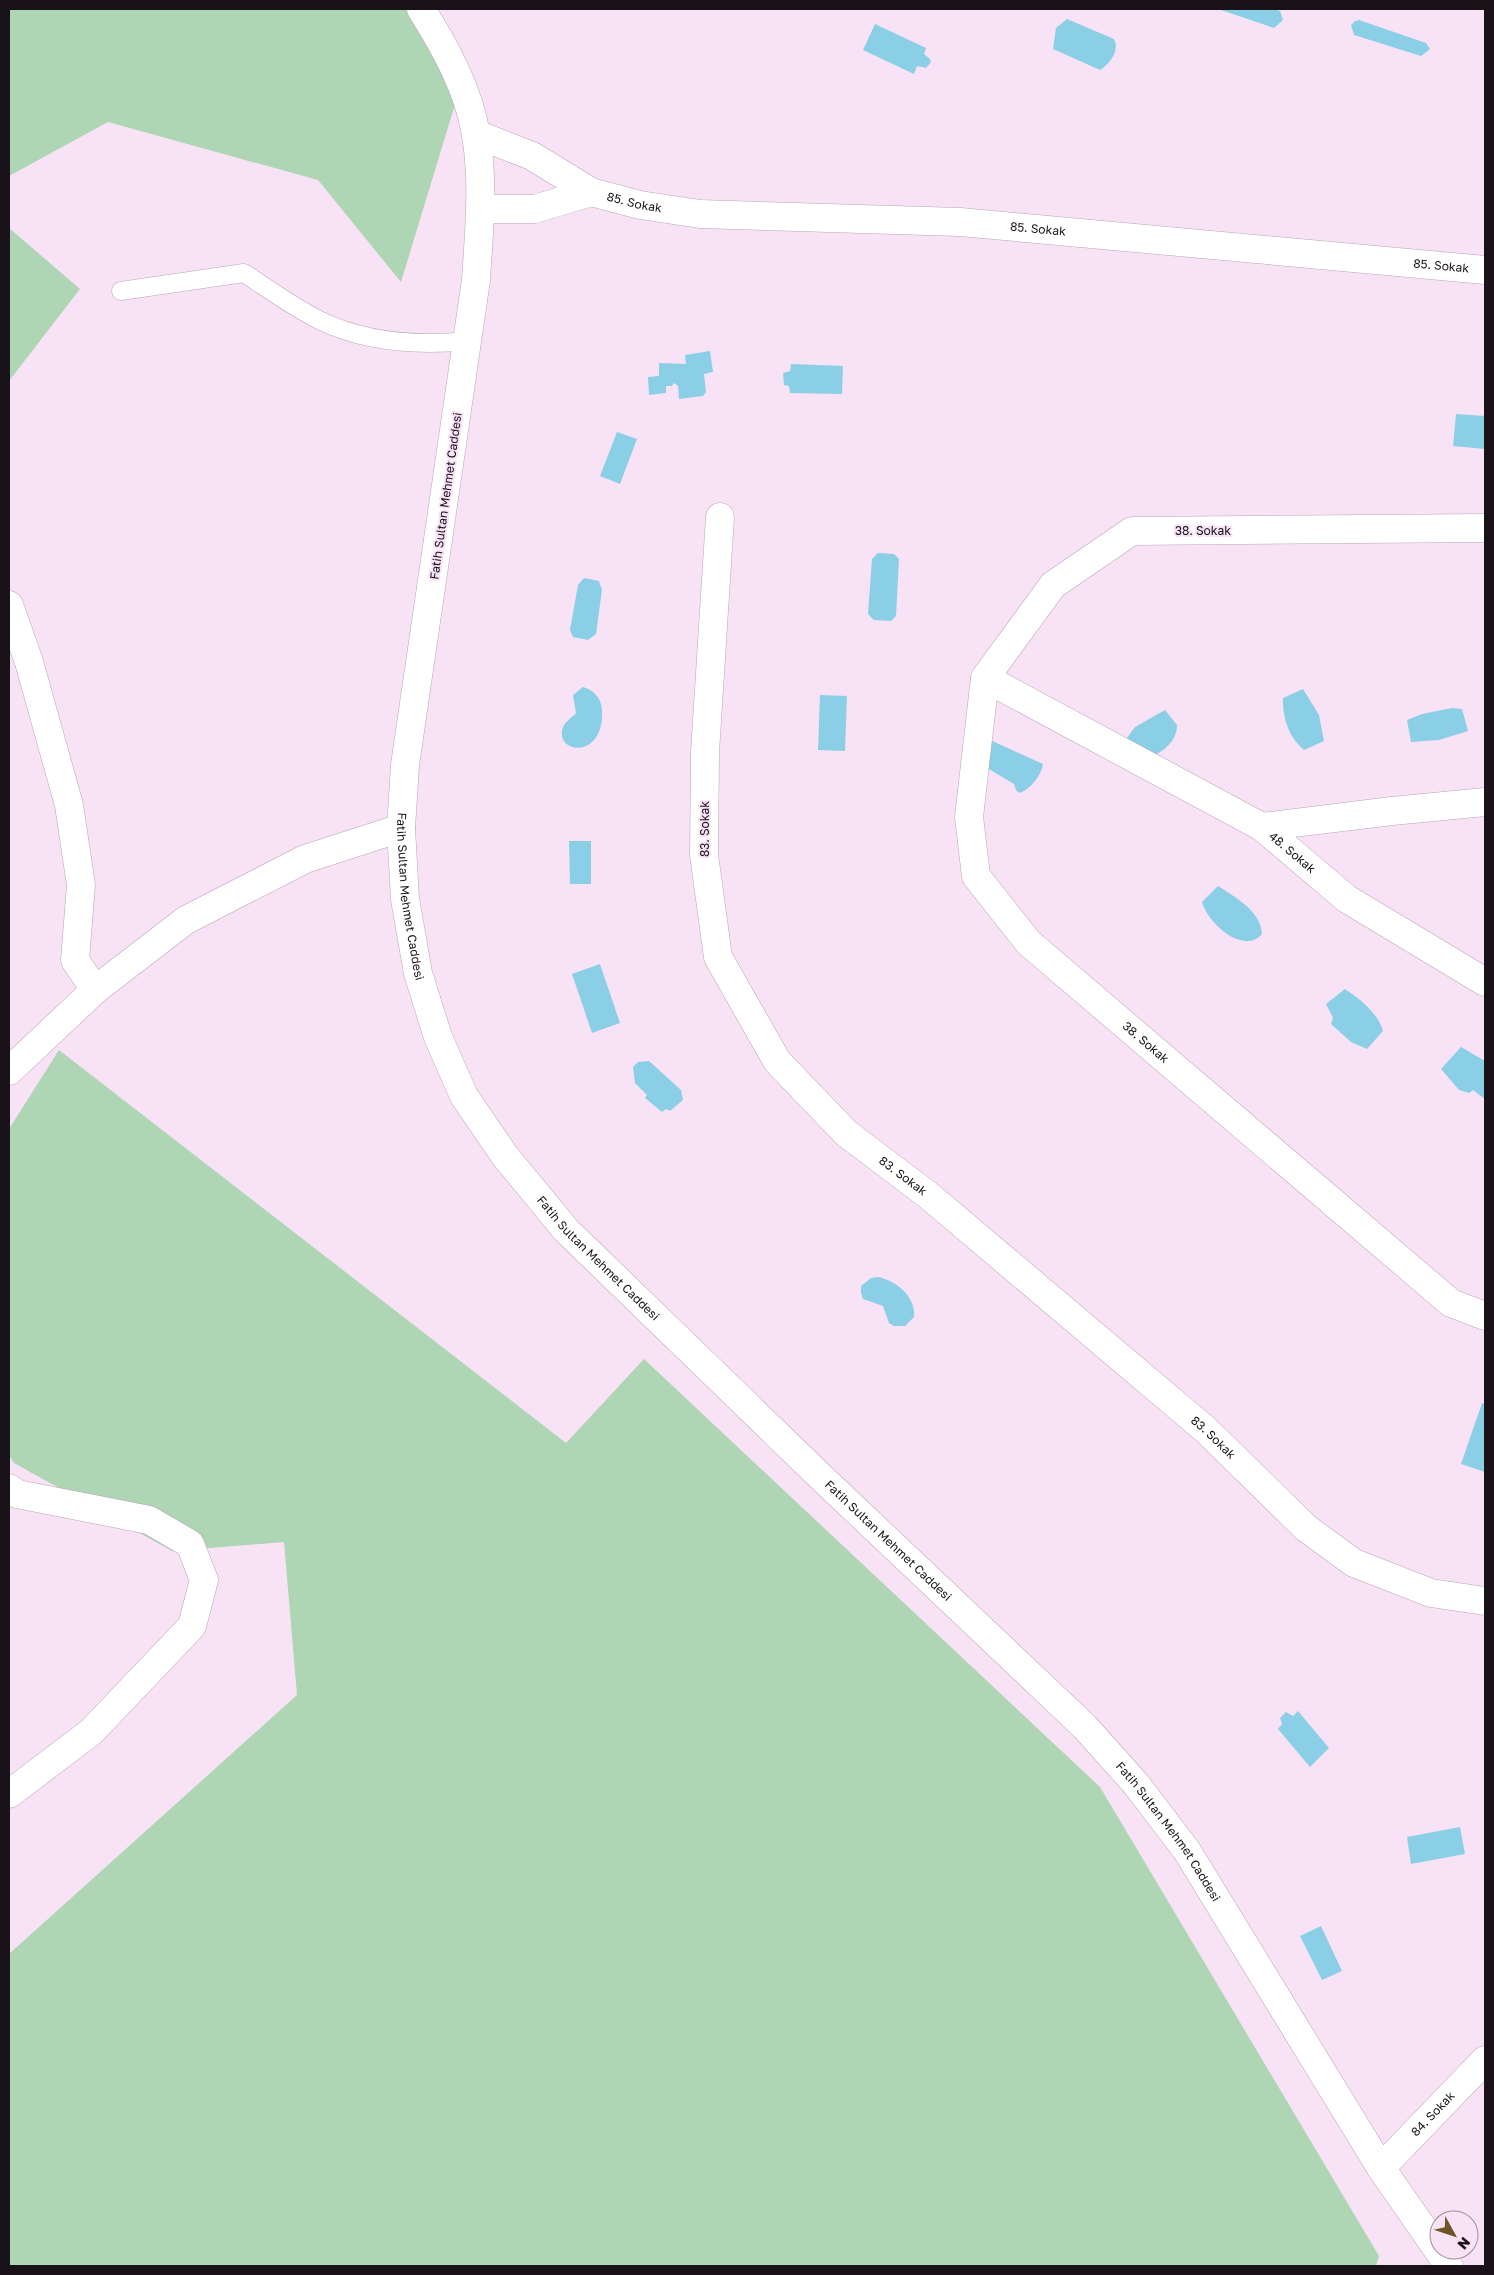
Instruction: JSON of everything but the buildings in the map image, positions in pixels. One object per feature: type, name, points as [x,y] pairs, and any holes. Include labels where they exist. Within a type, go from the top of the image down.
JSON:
[{"type":"street","name":"Fatih Sultan Mehmet Caddesi","points":[[421,9],[459,77],[476,134],[481,209],[476,280],[406,765],[401,828],[405,899],[416,964],[438,1037],[464,1096],[505,1156],[566,1230],[823,1479],[1085,1727],[1136,1784],[1187,1852],[1381,2168],[1448,2266]]},
{"type":"street","name":"85. Sokak","points":[[476,134],[532,156],[591,192],[640,205],[700,214],[960,222],[1485,270]]},
{"type":"street","name":"85. Sokak","points":[[481,209],[535,209],[591,192]]},
{"type":"street","name":"83. Sokak","points":[[720,517],[705,752],[704,855],[718,957],[777,1061],[846,1133],[928,1195],[1192,1417],[1306,1528],[1354,1563],[1431,1593],[1485,1601]]},
{"type":"street","name":"38. Sokak","points":[[1485,528],[1132,531],[1053,585],[985,678],[969,817],[976,876],[1029,943],[1451,1303],[1485,1316]]},
{"type":"street","points":[[9,605],[29,662],[69,805],[82,885],[75,960],[94,990]]},
{"type":"street","points":[[985,678],[1262,827]]},
{"type":"street","name":"48. Sokak","points":[[1262,827],[1485,802]]},
{"type":"street","name":"48. Sokak","points":[[1262,827],[1347,898],[1485,982]]},
{"type":"street","points":[[9,1071],[94,990],[194,916],[305,858],[401,828]]},
{"type":"street","points":[[9,1488],[17,1494],[149,1520],[190,1544],[204,1580],[192,1626],[91,1732],[9,1794]]},
{"type":"street","name":"84. Sokak","points":[[1381,2168],[1485,2060]]},
{"type":"lane","points":[[121,291],[244,273],[318,320],[346,331],[404,343],[436,344],[468,341]]},
{"type":"green space","points":[[9,9],[409,9],[460,88],[401,282],[318,180],[108,122],[9,176]]},
{"type":"green space","points":[[9,228],[80,289],[9,381]]},
{"type":"green space","points":[[59,1050],[566,1443],[644,1359],[1100,1787],[1379,2256],[1376,2266],[9,2266],[9,1954],[297,1695],[284,1542],[172,1551],[14,1463],[9,1455],[9,1129]]},
{"type":"water","points":[[1218,9],[1274,9],[1280,11],[1283,20],[1274,28]]},
{"type":"water","points":[[1067,19],[1114,39],[1116,48],[1113,57],[1100,70],[1053,49],[1056,28]]},
{"type":"water","points":[[1359,20],[1426,43],[1430,49],[1421,56],[1354,35],[1351,25]]},
{"type":"water","points":[[875,24],[926,48],[924,54],[931,62],[926,68],[917,66],[914,74],[863,50]]},
{"type":"water","points":[[710,351],[713,372],[704,374],[706,392],[703,396],[679,399],[678,386],[674,383],[672,386],[666,386],[666,393],[649,395],[648,377],[659,376],[659,363],[686,364],[685,355]]},
{"type":"water","points":[[791,364],[843,366],[842,394],[790,393],[789,386],[784,385],[783,373],[790,371]]},
{"type":"water","points":[[1456,414],[1485,416],[1485,449],[1453,446]]},
{"type":"water","points":[[617,432],[637,439],[620,484],[600,476]]},
{"type":"water","points":[[878,553],[894,554],[899,559],[896,616],[891,621],[874,620],[868,614],[872,559]]},
{"type":"water","points":[[584,578],[599,581],[602,590],[596,634],[588,640],[573,637],[570,630],[578,585]]},
{"type":"water","points":[[583,687],[593,692],[600,701],[602,709],[601,725],[596,737],[590,744],[574,747],[567,744],[563,739],[562,731],[566,723],[576,713],[573,695]]},
{"type":"water","points":[[1303,689],[1319,715],[1324,741],[1304,750],[1290,733],[1285,720],[1283,705],[1283,698]]},
{"type":"water","points":[[820,695],[847,696],[845,751],[818,750]]},
{"type":"water","points":[[1452,708],[1462,709],[1468,731],[1439,740],[1411,742],[1407,720],[1422,714]]},
{"type":"water","points":[[1165,710],[1177,725],[1175,735],[1161,752],[1151,757],[1128,743],[1127,738],[1135,727]]},
{"type":"water","points":[[990,740],[1043,764],[1042,769],[1031,786],[1019,793],[1014,784],[987,768]]},
{"type":"water","points":[[569,841],[591,841],[591,884],[570,884]]},
{"type":"water","points":[[1218,886],[1239,900],[1252,912],[1261,926],[1262,934],[1254,940],[1245,941],[1236,939],[1218,927],[1205,910],[1202,902]]},
{"type":"water","points":[[600,964],[620,1023],[592,1033],[572,974]]},
{"type":"water","points":[[1345,989],[1373,1012],[1381,1024],[1383,1031],[1367,1049],[1351,1042],[1331,1024],[1333,1018],[1326,1004]]},
{"type":"water","points":[[1461,1047],[1485,1061],[1485,1099],[1473,1090],[1469,1093],[1459,1090],[1441,1069]]},
{"type":"water","points":[[649,1061],[681,1090],[683,1100],[670,1111],[666,1109],[662,1112],[645,1098],[647,1095],[635,1083],[633,1067],[638,1062]]},
{"type":"water","points":[[878,1277],[898,1286],[912,1303],[914,1317],[905,1326],[894,1326],[889,1323],[883,1306],[863,1299],[861,1286],[871,1278]]},
{"type":"water","points":[[1482,1403],[1485,1404],[1485,1472],[1461,1464]]},
{"type":"water","points":[[1298,1711],[1329,1748],[1310,1767],[1278,1729],[1282,1724],[1280,1718],[1286,1712],[1293,1716]]},
{"type":"water","points":[[1460,1827],[1465,1854],[1411,1864],[1407,1837]]},
{"type":"water","points":[[1321,1926],[1342,1971],[1322,1980],[1300,1936]]}]
